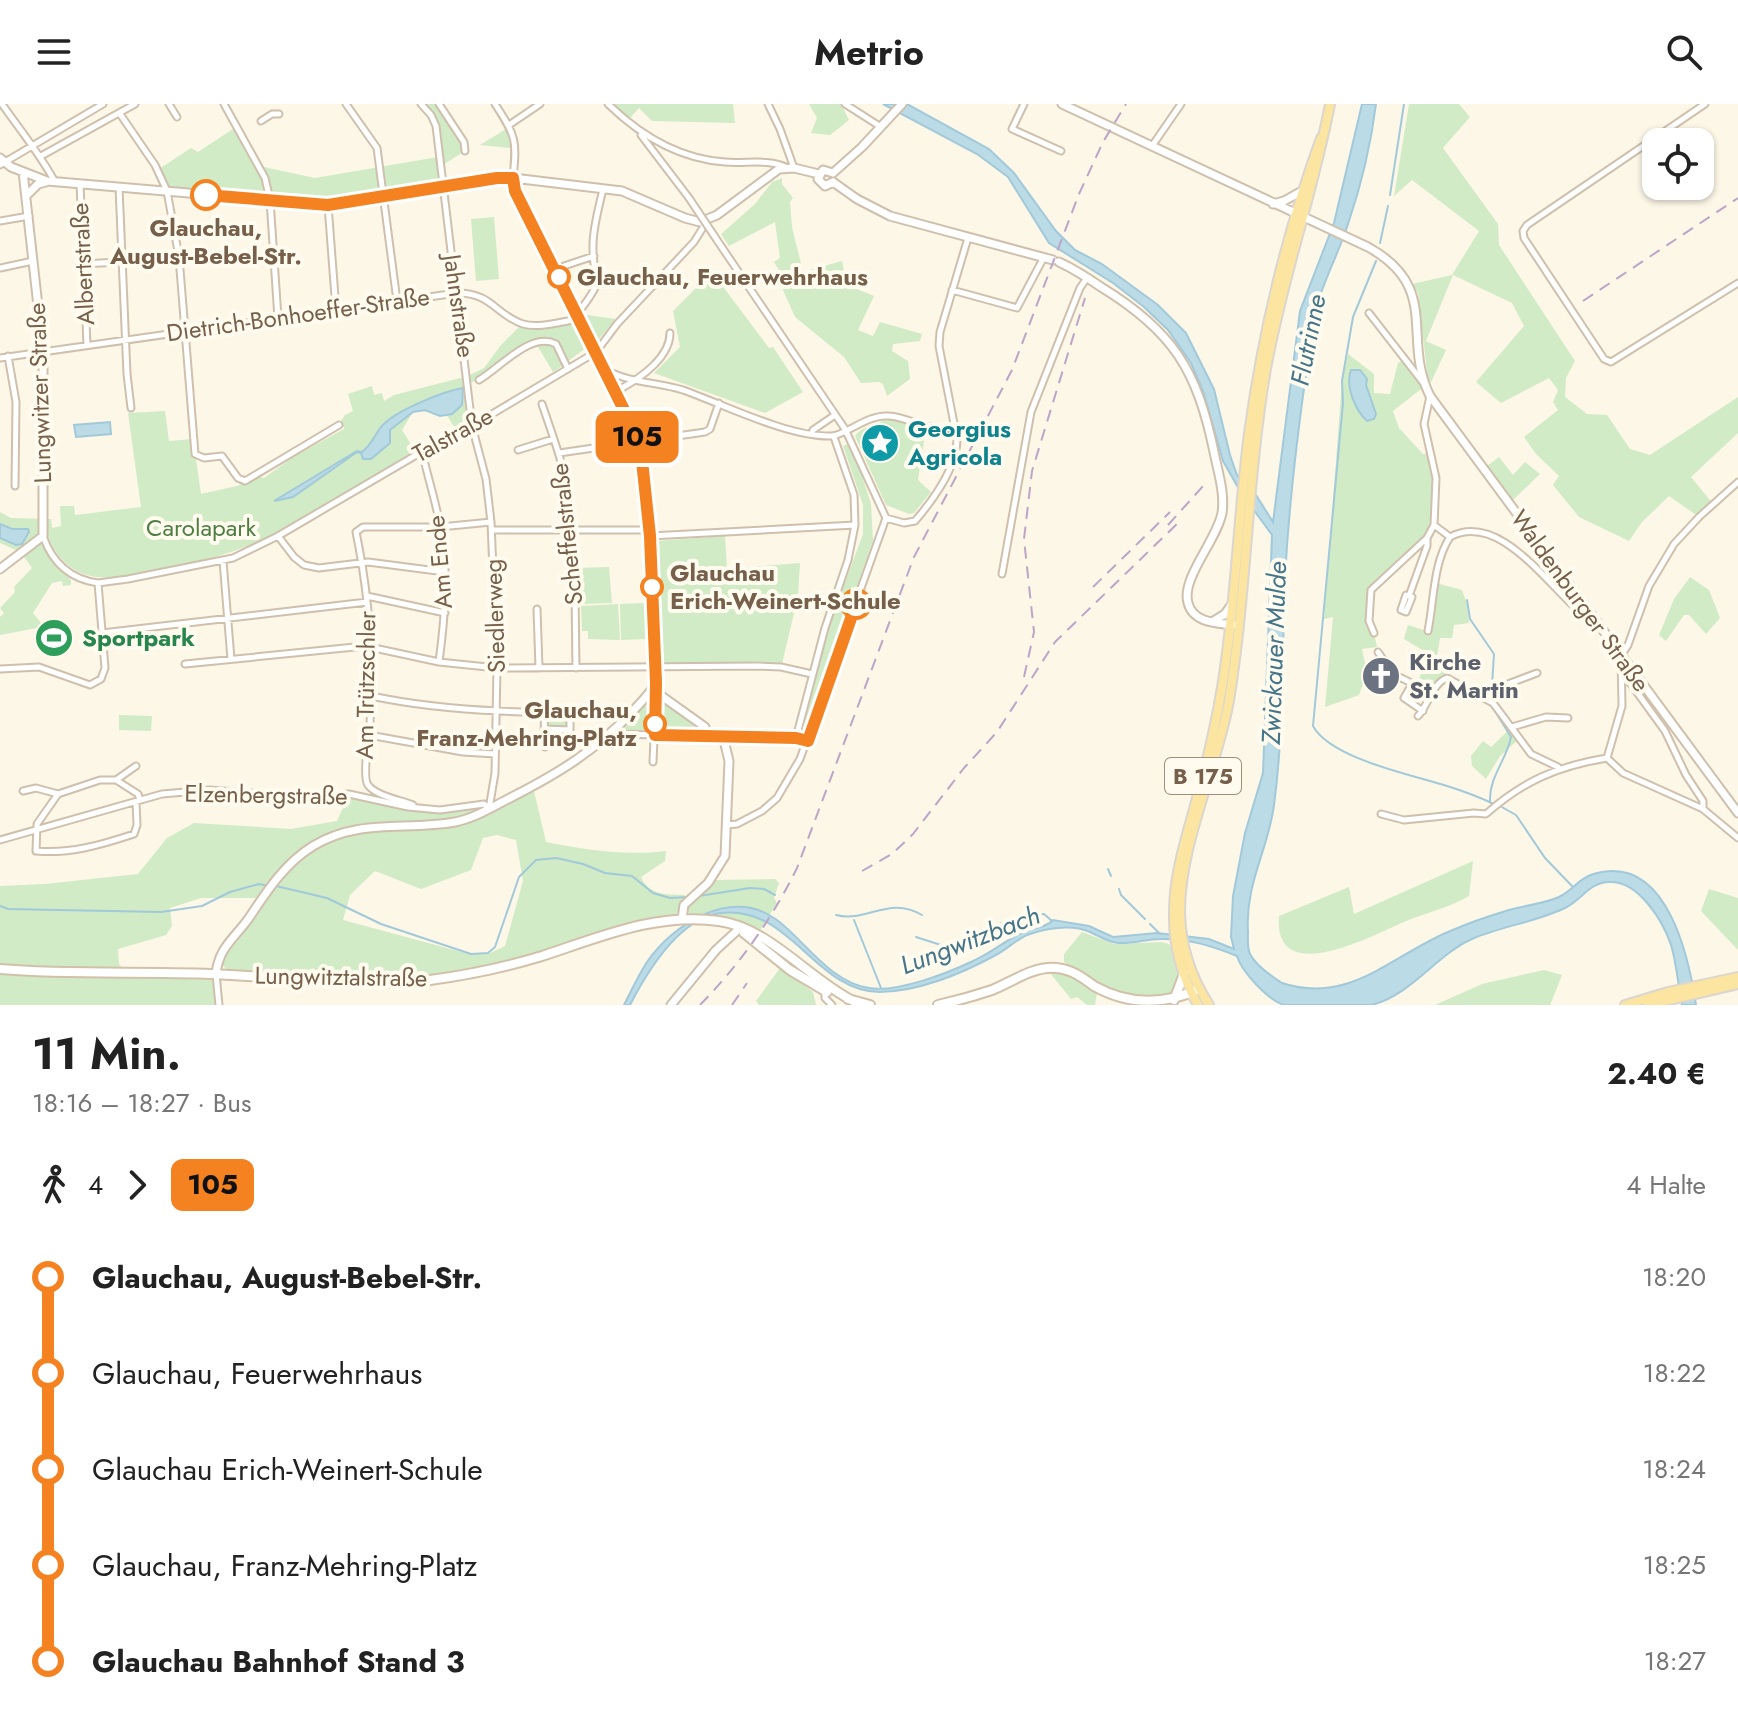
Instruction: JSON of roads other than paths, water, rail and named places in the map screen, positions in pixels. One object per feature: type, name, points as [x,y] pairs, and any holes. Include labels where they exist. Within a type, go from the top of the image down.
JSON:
[{"type":"main road","name":"B 175","points":[[1209,1005],[1184,973],[1177,927],[1185,872],[1228,707],[1251,424],[1270,313],[1304,218],[1320,160],[1330,104]]},
{"type":"main road","name":"B 175","points":[[1304,218],[1302,191],[1328,119]]},
{"type":"main road","name":"B 175","points":[[1236,625],[1233,602],[1246,502]]},
{"type":"main road","name":"Lungwitztalstraße","points":[[0,969],[216,974],[385,983],[427,980],[502,967],[626,928],[686,919],[720,921],[740,928]]},
{"type":"main road","points":[[740,928],[790,970],[825,992],[870,1005]]},
{"type":"main road","points":[[740,928],[763,938],[826,986],[853,1001]]},
{"type":"main road","name":"B 175","points":[[1180,948],[1196,990],[1198,1005]]},
{"type":"main road","points":[[940,1005],[989,991],[1043,968],[1055,967],[1082,976],[1115,998],[1132,1003],[1148,1005],[1174,1000],[1196,990]]},
{"type":"main road","points":[[1174,1000],[1184,973]]},
{"type":"main road","points":[[1650,1002],[1738,977]]},
{"type":"main road","points":[[1625,1005],[1738,984]]},
{"type":"street","points":[[2,104],[32,148],[41,156],[51,182]]},
{"type":"street","points":[[2,162],[32,148],[103,104]]},
{"type":"street","points":[[41,156],[135,104]]},
{"type":"street","points":[[169,104],[177,117]]},
{"type":"street","points":[[224,104],[260,165],[270,200],[278,318]]},
{"type":"street","points":[[346,104],[377,148],[397,301]]},
{"type":"street","name":"Jahnstraße","points":[[421,104],[436,126],[472,426]]},
{"type":"street","points":[[439,104],[464,142],[465,151]]},
{"type":"street","points":[[495,104],[509,125],[517,150],[513,178],[515,191],[640,442],[649,533],[656,683],[652,693],[653,762]]},
{"type":"street","points":[[608,104],[637,131],[689,198],[845,429],[886,518],[808,741],[777,798],[762,811],[737,824],[727,825]]},
{"type":"street","points":[[768,104],[786,145],[788,167]]},
{"type":"street","points":[[845,104],[882,127]]},
{"type":"street","points":[[819,174],[818,182],[827,186],[902,104]]},
{"type":"street","points":[[1024,104],[1012,129],[1061,151]]},
{"type":"street","name":"Waldenburger Straße","points":[[1062,104],[1368,247],[1398,269],[1408,285],[1417,312],[1425,386]]},
{"type":"street","points":[[1152,146],[1181,104]]},
{"type":"street","points":[[1705,104],[1527,225],[1523,231],[1524,238],[1604,359],[1611,362],[1738,283]]},
{"type":"street","points":[[509,125],[537,105]]},
{"type":"street","points":[[120,114],[155,165],[167,191],[179,259],[195,454],[204,458],[222,456],[238,478],[245,481],[339,425]]},
{"type":"street","points":[[261,121],[272,114],[279,114]]},
{"type":"street","points":[[66,127],[72,139]]},
{"type":"street","points":[[637,131],[677,151],[716,161],[764,161],[819,174],[825,170],[878,212],[1056,261],[1140,311],[1157,327],[1183,363],[1199,396],[1212,443],[1222,503],[1218,527],[1190,582],[1187,599],[1193,613],[1212,622],[1236,625]]},
{"type":"street","points":[[786,145],[788,167]]},
{"type":"street","points":[[2,162],[51,182]]},
{"type":"street","name":"Talstraße","points":[[98,583],[223,561],[278,536],[568,369],[596,352],[617,324],[694,242],[708,220],[772,172],[788,167]]},
{"type":"street","name":"Lungwitzer Straße","points":[[23,172],[43,351],[43,536]]},
{"type":"street","points":[[26,196],[38,184],[51,182],[328,205],[513,178],[634,194],[692,220],[708,220]]},
{"type":"street","name":"Albertstraße","points":[[80,184],[81,264],[87,345]]},
{"type":"street","points":[[119,186],[131,408]]},
{"type":"street","points":[[578,316],[597,288],[593,244],[603,189]]},
{"type":"street","points":[[1273,204],[1288,200],[1302,191]]},
{"type":"street","points":[[328,205],[336,310]]},
{"type":"street","points":[[0,221],[29,216]]},
{"type":"street","points":[[886,518],[910,523],[920,515],[949,468],[957,444],[939,346],[940,332],[968,238]]},
{"type":"street","points":[[555,269],[594,256]]},
{"type":"street","points":[[952,290],[1017,308],[1044,257]]},
{"type":"street","points":[[81,264],[179,259]]},
{"type":"street","points":[[0,268],[33,261]]},
{"type":"street","points":[[1002,574],[1031,412],[1080,288],[1087,278]]},
{"type":"street","name":"Dietrich-Bonhoeffer-Straße","points":[[0,358],[457,293],[478,294],[524,324],[578,316]]},
{"type":"street","name":"Waldenburger Straße","points":[[1369,313],[1738,813]]},
{"type":"street","points":[[620,398],[622,388],[667,352],[670,333]]},
{"type":"street","points":[[479,380],[529,343],[541,340],[556,344],[568,369]]},
{"type":"street","points":[[8,356],[16,402],[15,486]]},
{"type":"street","points":[[605,370],[624,379],[667,385],[787,429],[834,437],[871,418],[888,416],[943,430],[955,427]]},
{"type":"street","points":[[1374,633],[1369,621],[1371,590],[1427,538],[1434,525],[1436,478],[1424,424],[1430,396]]},
{"type":"street","points":[[559,453],[708,431],[719,403]]},
{"type":"street","name":"Scheffelstraße","points":[[542,404],[559,453],[572,531],[576,668]]},
{"type":"street","points":[[812,433],[835,415]]},
{"type":"street","name":"Siedlerweg","points":[[472,426],[486,479],[492,530],[497,668],[495,754],[489,809]]},
{"type":"street","points":[[796,738],[812,674],[848,560],[855,525],[856,508],[850,480],[834,437]]},
{"type":"street","points":[[518,450],[553,439]]},
{"type":"street","name":"Am Ende","points":[[425,464],[440,527],[445,572],[445,613],[439,662]]},
{"type":"street","points":[[1607,758],[1622,706],[1621,656],[1628,645],[1649,586],[1664,558],[1699,517],[1738,482]]},
{"type":"street","points":[[440,527],[491,522]]},
{"type":"street","points":[[492,530],[649,533],[855,525]]},
{"type":"street","points":[[1434,525],[1450,537]]},
{"type":"street","name":"Am Trützschler","points":[[421,808],[375,790],[367,784],[365,776],[371,696],[370,647],[363,563],[356,532],[358,528],[440,527]]},
{"type":"street","points":[[1428,631],[1439,559],[1450,537],[1458,533],[1482,533],[1519,552],[1598,626]]},
{"type":"street","points":[[0,569],[43,536],[63,568],[79,578],[98,583],[105,668],[101,679],[90,685],[39,667],[0,669]]},
{"type":"street","points":[[278,536],[304,565],[319,568],[363,563],[445,572]]},
{"type":"street","points":[[1409,596],[1427,538]]},
{"type":"street","points":[[223,561],[231,659]]},
{"type":"street","points":[[102,633],[367,599],[445,613]]},
{"type":"street","points":[[1212,622],[1225,614],[1233,602]]},
{"type":"street","points":[[537,609],[539,668]]},
{"type":"street","points":[[185,664],[370,647],[439,662],[497,668],[757,666],[781,667],[812,674]]},
{"type":"street","points":[[1378,652],[1393,674],[1432,693]]},
{"type":"street","points":[[1622,671],[1665,731],[1686,775],[1703,801],[1703,809]]},
{"type":"street","points":[[1493,703],[1495,692],[1500,687],[1537,673]]},
{"type":"street","points":[[1412,684],[1404,698],[1421,714],[1443,678],[1493,703],[1531,754],[1559,768]]},
{"type":"street","points":[[219,1005],[216,974],[221,952],[241,930],[270,886],[296,858],[334,836],[380,825],[454,822],[489,809],[570,766],[612,734],[652,693]]},
{"type":"street","points":[[652,693],[705,727],[707,736]]},
{"type":"street","points":[[371,696],[443,709],[631,712]]},
{"type":"street","points":[[544,713],[545,747]]},
{"type":"street","points":[[544,729],[570,730],[570,713]]},
{"type":"street","points":[[1512,727],[1546,717],[1568,718]]},
{"type":"street","points":[[612,734],[796,738],[808,741]]},
{"type":"street","points":[[369,735],[463,752],[495,754]]},
{"type":"street","points":[[686,919],[684,905],[708,883],[725,856],[729,761],[723,736]]},
{"type":"street","points":[[1381,814],[1404,820],[1486,814],[1499,800],[1559,768],[1607,758]]},
{"type":"street","points":[[1607,758],[1623,773],[1703,809],[1738,838]]},
{"type":"street","points":[[116,780],[136,766]]},
{"type":"street","points":[[100,780],[116,780],[138,794],[134,834],[55,853],[36,851],[34,831],[40,817],[58,794],[100,780]]},
{"type":"street","points":[[23,791],[36,788],[58,794]]},
{"type":"street","name":"Elzenbergstraße","points":[[0,840],[162,794],[242,791],[304,797],[349,794],[421,808],[440,810],[484,804],[489,809]]},
{"type":"street","points":[[671,1005],[716,950],[740,928]]},
{"type":"street","points":[[825,992],[825,998],[832,1005]]},
{"type":"water","points":[[883,104],[907,104],[989,149],[1014,173],[1056,231],[1075,250],[1102,264],[1158,305],[1186,333],[1214,389],[1237,475],[1256,495],[1273,522],[1300,311],[1334,223],[1362,104],[1376,104],[1353,210],[1320,296],[1309,352],[1287,548],[1277,777],[1271,822],[1250,898],[1249,952],[1260,967],[1282,983],[1328,988],[1369,975],[1427,942],[1463,926],[1559,897],[1594,874],[1625,872],[1644,881],[1659,896],[1671,916],[1688,963],[1696,1005],[1682,1005],[1671,945],[1656,915],[1631,888],[1611,882],[1597,885],[1571,905],[1554,913],[1472,939],[1399,993],[1371,1005],[1284,1005],[1256,984],[1237,956],[1218,949],[1170,939],[1118,943],[1090,932],[1068,928],[1025,936],[981,963],[938,981],[879,992],[857,988],[837,978],[766,922],[745,914],[721,913],[691,925],[678,936],[645,977],[630,1005],[624,1005],[644,967],[672,934],[705,914],[742,907],[760,911],[777,920],[843,978],[855,985],[880,989],[908,985],[963,966],[1019,934],[1053,920],[1089,926],[1113,937],[1157,933],[1209,939],[1234,949],[1231,937],[1233,896],[1245,833],[1263,773],[1272,535],[1223,461],[1203,391],[1191,363],[1168,330],[1113,283],[1049,243],[1008,177],[977,154]]},
{"type":"water","points":[[1351,370],[1360,370],[1367,379],[1366,385],[1376,414],[1374,419],[1367,421],[1355,404],[1349,383]]},
{"type":"water","points":[[463,388],[462,405],[452,414],[440,416],[425,410],[413,412],[390,430],[390,443],[371,459],[363,459],[357,452],[293,497],[274,501],[357,451],[362,452],[387,421],[408,408]]},
{"type":"water","points":[[110,422],[111,434],[76,437],[74,425]]},
{"type":"water","points":[[0,524],[12,529],[28,529],[29,532],[22,544],[16,545],[0,538]]},
{"type":"waterway","points":[[1390,195],[1404,104]]},
{"type":"waterway","points":[[1380,243],[1388,206]]},
{"type":"waterway","points":[[1376,261],[1353,317],[1342,381],[1343,403],[1313,726],[1323,738],[1354,757],[1494,804]]},
{"type":"waterway","points":[[1467,600],[1470,619],[1494,654],[1491,700]]},
{"type":"waterway","points":[[1490,801],[1492,784],[1511,737],[1493,708]]},
{"type":"waterway","points":[[1500,806],[1516,815],[1545,858],[1572,886]]},
{"type":"waterway","points":[[276,886],[327,898],[381,924],[471,954],[488,953],[495,947],[519,877],[536,860],[556,858],[583,864],[605,873],[632,876],[653,893],[670,898],[689,897]]},
{"type":"waterway","points":[[1108,869],[1111,876]]},
{"type":"waterway","points":[[0,906],[8,909],[161,912],[202,906],[230,892],[259,884],[269,886]]},
{"type":"waterway","points":[[699,896],[750,888],[764,889],[775,895]]},
{"type":"waterway","points":[[1119,889],[1121,895],[1145,919]]},
{"type":"waterway","points":[[836,915],[858,916],[888,908],[910,910],[922,915]]},
{"type":"waterway","name":"Lungwitzbach","points":[[916,937],[947,947],[1022,916],[1044,914],[1052,921]]},
{"type":"waterway","points":[[854,920],[881,988]]},
{"type":"waterway","points":[[1150,924],[1160,934]]},
{"type":"railway","points":[[700,1005],[754,940],[797,868],[914,557],[1012,370],[1079,194],[1103,142],[1126,104]]},
{"type":"railway","points":[[1583,301],[1738,198]]},
{"type":"railway","points":[[1024,677],[1034,632],[1024,539],[1032,471],[1085,298]]},
{"type":"railway","points":[[1168,525],[1204,485]]},
{"type":"railway","points":[[1093,587],[1170,512]]},
{"type":"railway","points":[[862,871],[892,854],[913,834],[964,768],[997,732],[1055,642],[1180,521]]},
{"type":"railway","points":[[732,1005],[747,983]]},
{"type":"place","name":"Glauchau, August-Bebel-Str.","points":[[206,195]]},
{"type":"place","name":"Glauchau, Feuerwehrhaus","points":[[559,277]]},
{"type":"place","name":"Georgius Agricola","points":[[880,443]]},
{"type":"place","name":"Glauchau Erich-Weinert-Schule","points":[[652,587]]},
{"type":"place","name":"Sportpark","points":[[54,638]]},
{"type":"place","name":"Kirche St. Martin","points":[[1381,676]]},
{"type":"place","name":"Glauchau, Franz-Mehring-Platz","points":[[655,724]]},
{"type":"water label","name":"Flutrinne","points":[[1308,340]]},
{"type":"water label","name":"Zwickauer Mulde","points":[[1274,653]]},
{"type":"park label","name":"Carolapark","points":[[201,528]]}]
